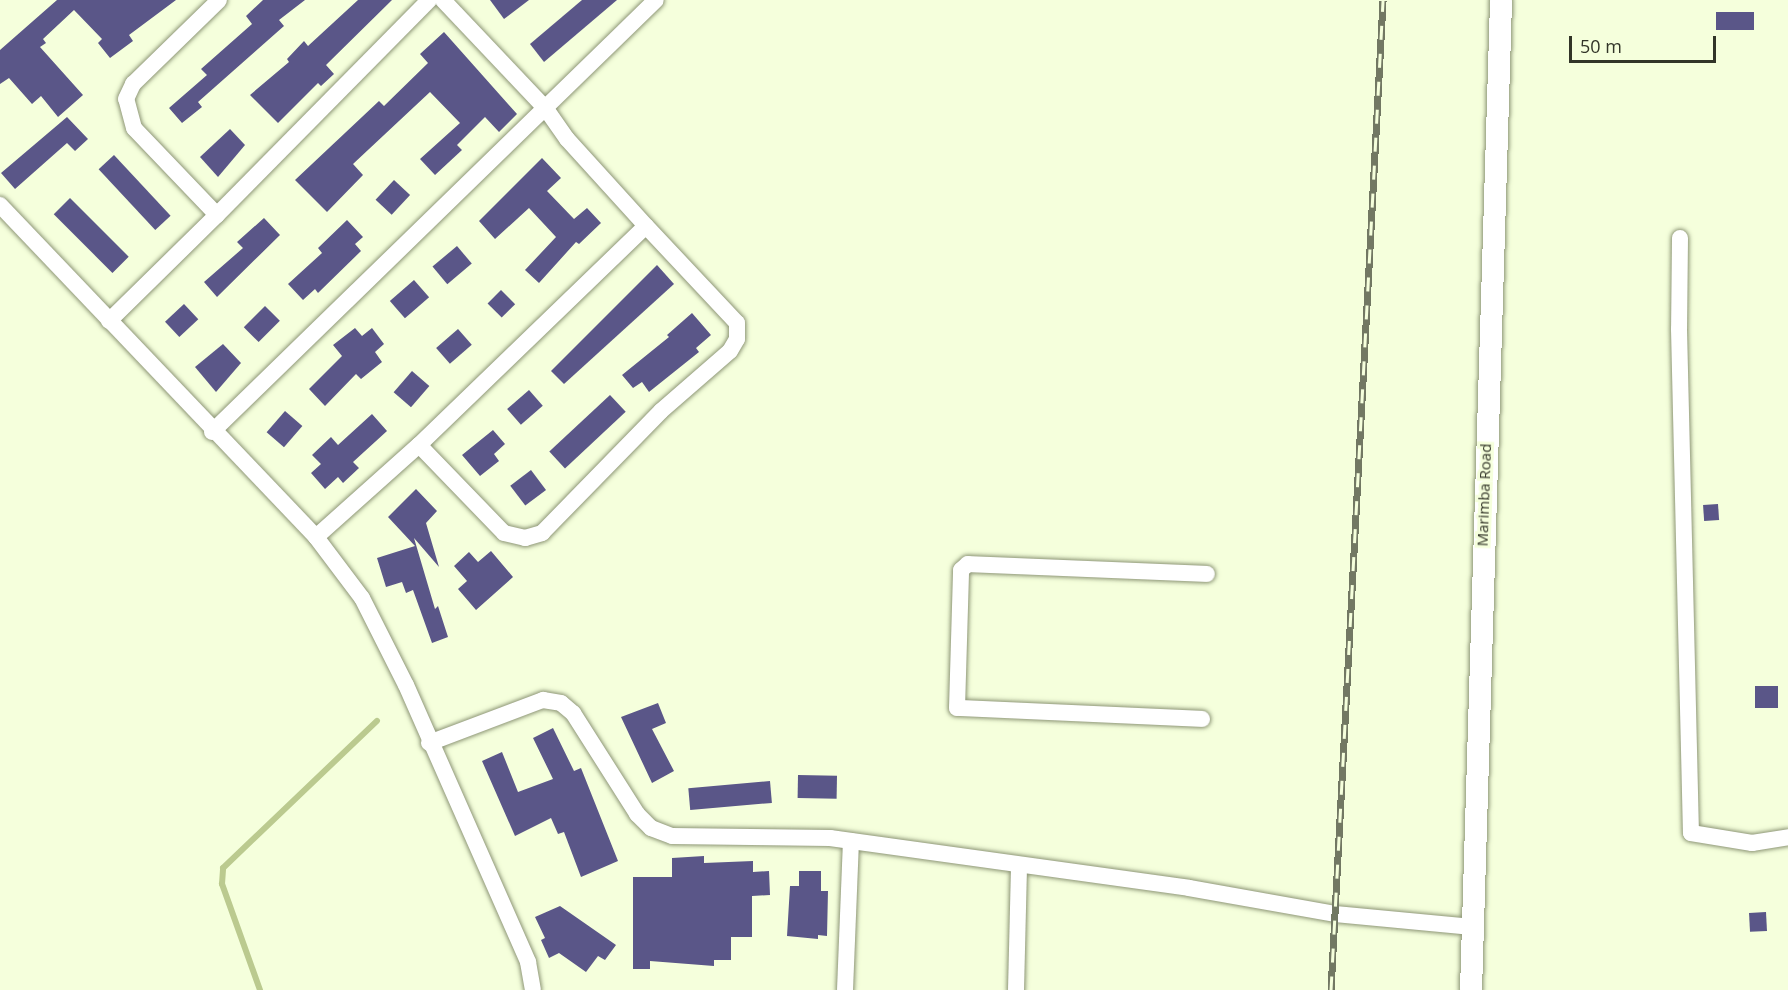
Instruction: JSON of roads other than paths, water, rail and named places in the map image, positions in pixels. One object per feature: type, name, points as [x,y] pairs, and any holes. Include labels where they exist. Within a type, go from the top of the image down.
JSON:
[{"type":"street","points":[[217,215],[134,128],[126,99],[133,84],[219,0]]},
{"type":"street","points":[[109,321],[429,0]]},
{"type":"street","points":[[419,445],[504,533],[525,538],[542,533],[662,411],[730,351],[736,339],[737,323],[567,139],[546,109],[443,0]]},
{"type":"street","points":[[212,432],[656,0]]},
{"type":"street","name":"Marimba Road","points":[[1471,990],[1501,0]]},
{"type":"street","points":[[0,205],[212,432],[316,537],[362,598],[406,685],[429,743],[528,962],[533,990]]},
{"type":"street","points":[[316,537],[419,445],[646,226]]},
{"type":"street","points":[[1680,238],[1678,329],[1691,833],[1752,843],[1788,837]]},
{"type":"street","points":[[1202,719],[957,708],[961,570],[968,564],[1207,574]]},
{"type":"street","points":[[429,743],[543,700],[561,703],[573,713],[637,814],[651,828],[672,837],[851,841],[1189,888],[1335,914],[1472,927]]},
{"type":"street","points":[[845,990],[851,841]]},
{"type":"street","points":[[1016,990],[1019,866]]},
{"type":"waterway","points":[[260,990],[222,884],[223,868],[377,721]]},
{"type":"railway","points":[[1331,990],[1383,0]]}]
